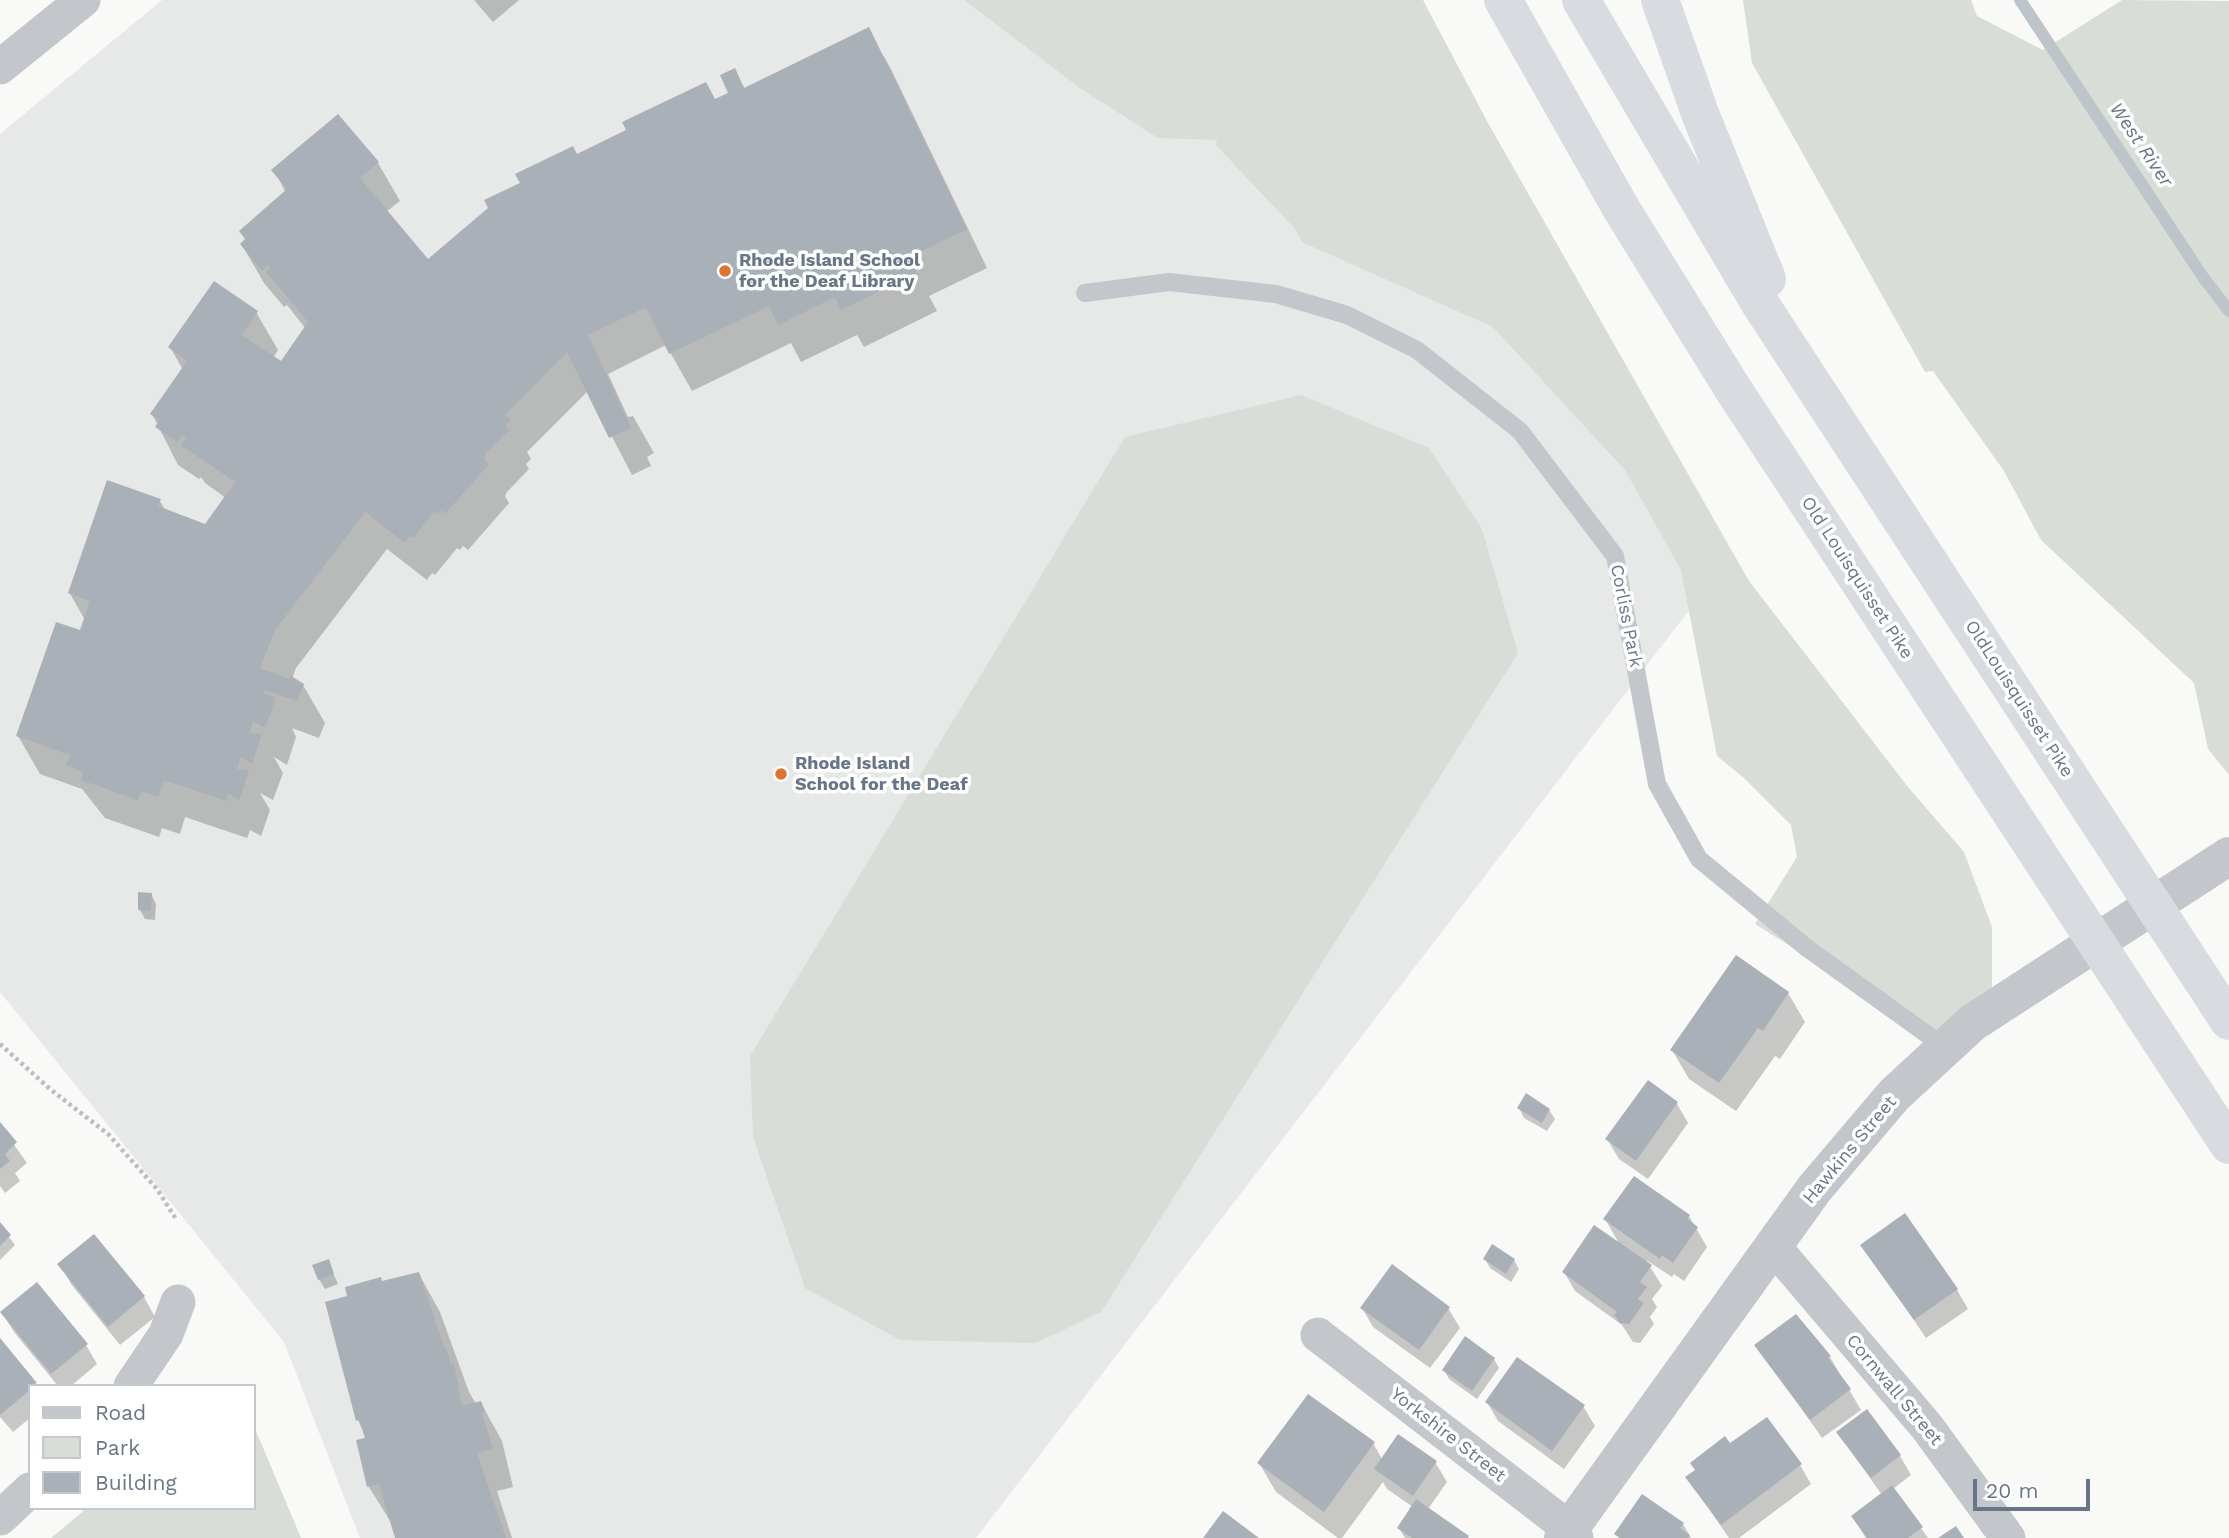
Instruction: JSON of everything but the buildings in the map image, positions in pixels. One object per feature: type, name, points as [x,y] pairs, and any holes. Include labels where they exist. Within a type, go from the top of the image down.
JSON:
[{"type":"highway","name":"Old Louisquisset Pike","points":[[1503,0],[1615,198],[1733,389],[2229,1145]]},
{"type":"highway","points":[[1581,0],[1686,182],[1808,378]]},
{"type":"highway","points":[[1660,0],[1701,116],[1808,378]]},
{"type":"highway","name":"OldLouisquisset Pike","points":[[1808,378],[2229,1021]]},
{"type":"street","points":[[0,67],[83,0]]},
{"type":"street","name":"Hawkins Street","points":[[1569,1535],[1815,1188],[1894,1095],[1959,1036],[2229,856]]},
{"type":"street","name":"Cornwall Street","points":[[1774,1247],[1927,1427],[2008,1538]]},
{"type":"street","points":[[132,1384],[166,1334],[178,1302]]},
{"type":"street","name":"Yorkshire Street","points":[[1318,1335],[1569,1535]]},
{"type":"street","points":[[0,1518],[28,1492]]},
{"type":"lane","name":"Corliss Park","points":[[1085,293],[1169,282],[1276,294],[1347,315],[1417,350],[1520,431],[1615,556],[1657,784],[1699,859],[1807,948],[1959,1036]]},
{"type":"path","points":[[0,1044],[50,1089],[108,1134],[156,1189],[176,1219]]},
{"type":"shaded area","name":"Rhode Island School for the Deaf","points":[[162,0],[1347,0],[1730,557],[976,1538],[360,1538],[284,1342],[0,992],[0,134]]},
{"type":"green space","points":[[964,0],[1423,0],[1488,123],[1749,581],[1908,787],[1964,852],[1992,927],[1992,1001],[1939,1039],[1755,924],[1797,857],[1791,825],[1744,778],[1717,756],[1681,570],[1625,470],[1493,327],[1302,242],[1295,229],[1216,145],[1217,140],[1158,138],[1080,88]]},
{"type":"green space","points":[[1743,0],[1971,0],[1977,16],[2043,50],[2122,0],[2229,1],[2229,775],[2208,749],[2194,683],[2041,540],[2004,471],[1933,371],[1925,372],[1752,63]]},
{"type":"green space","points":[[1301,395],[1429,448],[1482,529],[1518,653],[1101,1312],[1036,1343],[900,1340],[805,1288],[753,1137],[750,1056],[1125,437]]},
{"type":"green space","points":[[256,1431],[301,1538],[51,1538],[85,1510],[256,1510]]},
{"type":"waterway","name":"West River","points":[[2020,0],[2203,277],[2229,311]]},
{"type":"place","name":"Rhode Island School for the Deaf Library","points":[[725,271]]},
{"type":"place","name":"Rhode Island School for the Deaf","points":[[781,774]]}]
